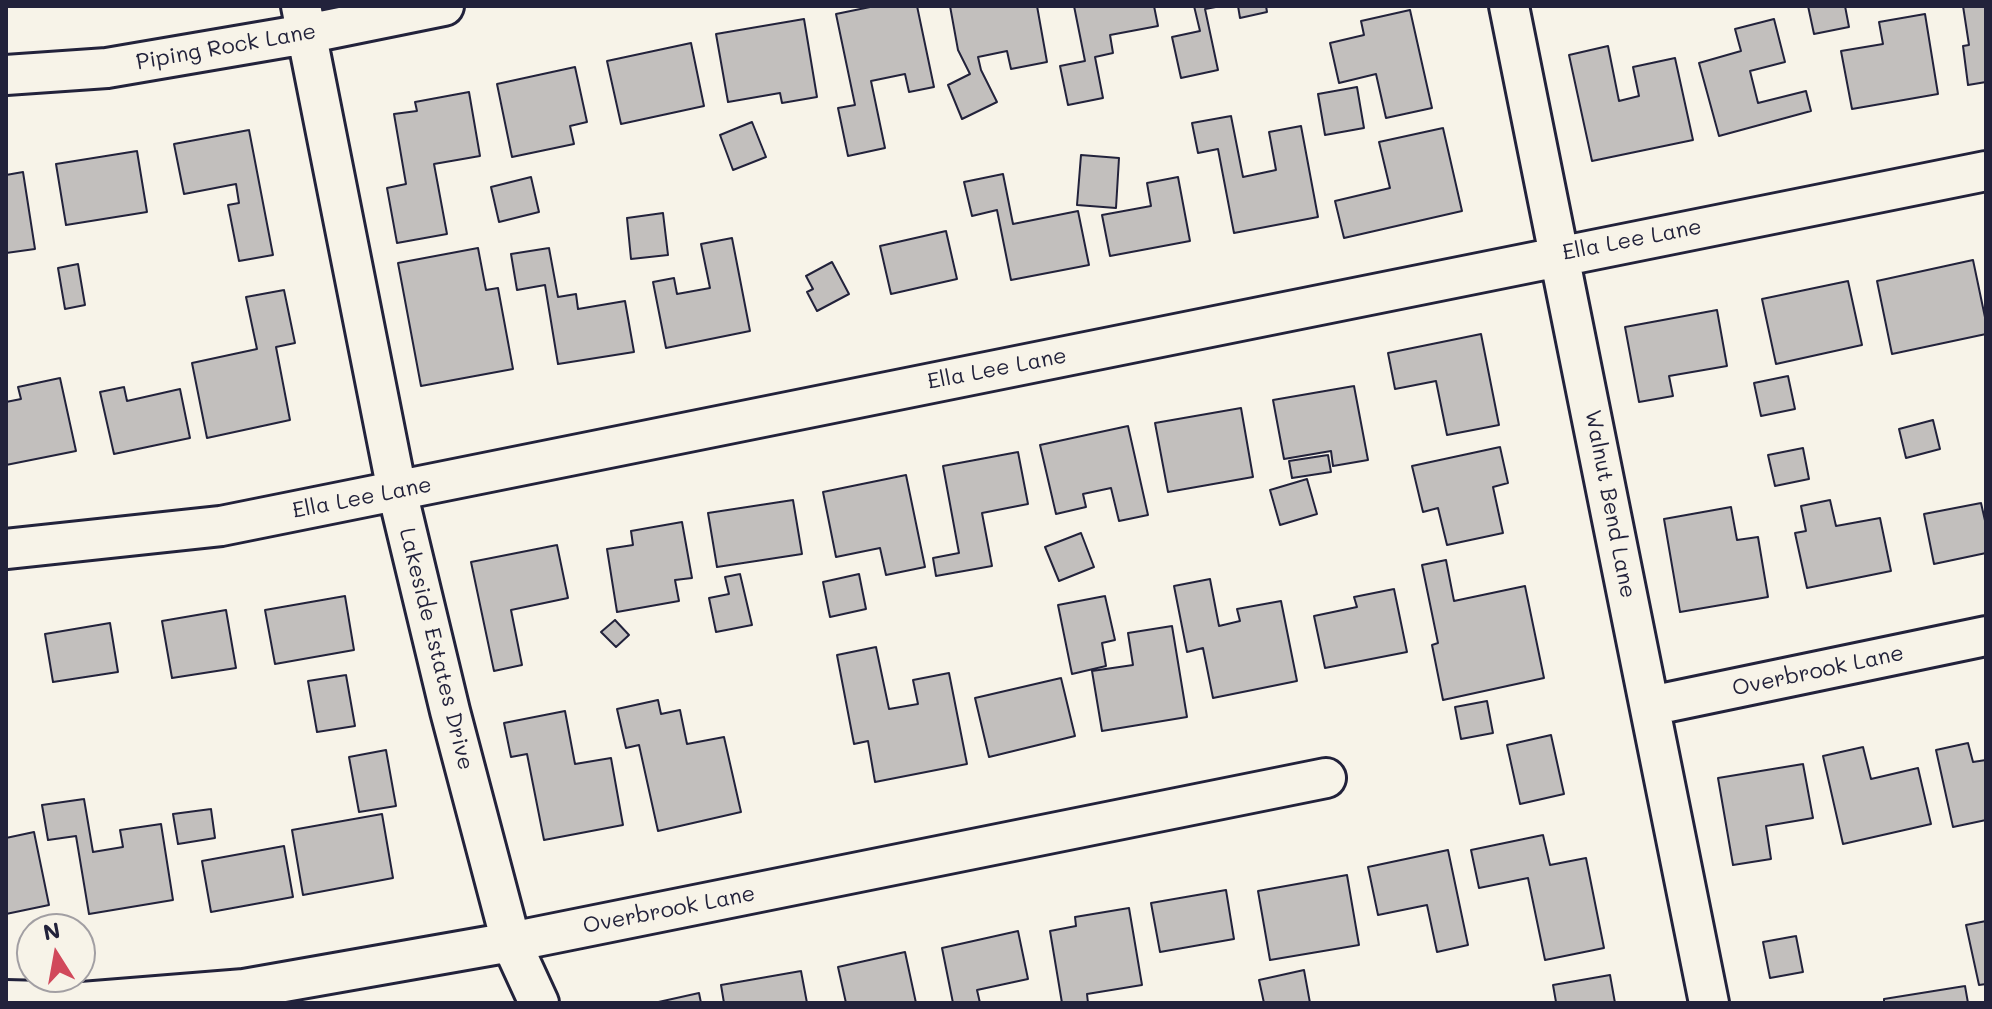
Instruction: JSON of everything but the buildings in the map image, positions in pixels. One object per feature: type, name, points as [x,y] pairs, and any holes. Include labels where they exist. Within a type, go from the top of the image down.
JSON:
[{"type":"street","name":"Piping Rock Lane","points":[[6,75],[107,68],[304,20],[444,6]]},
{"type":"street","name":"Walnut Bend Lane","points":[[1509,6],[1709,1003]]},
{"type":"street","name":"Lakeside Estates Drive","points":[[304,20],[397,491],[450,711],[511,942],[539,1003]]},
{"type":"street","name":"Ella Lee Lane","points":[[6,549],[221,526],[1986,171]]},
{"type":"street","name":"Overbrook Lane","points":[[1650,706],[1986,636]]},
{"type":"street","name":"Overbrook Lane","points":[[6,1000],[82,1002],[244,989],[511,942],[1326,778]]}]
